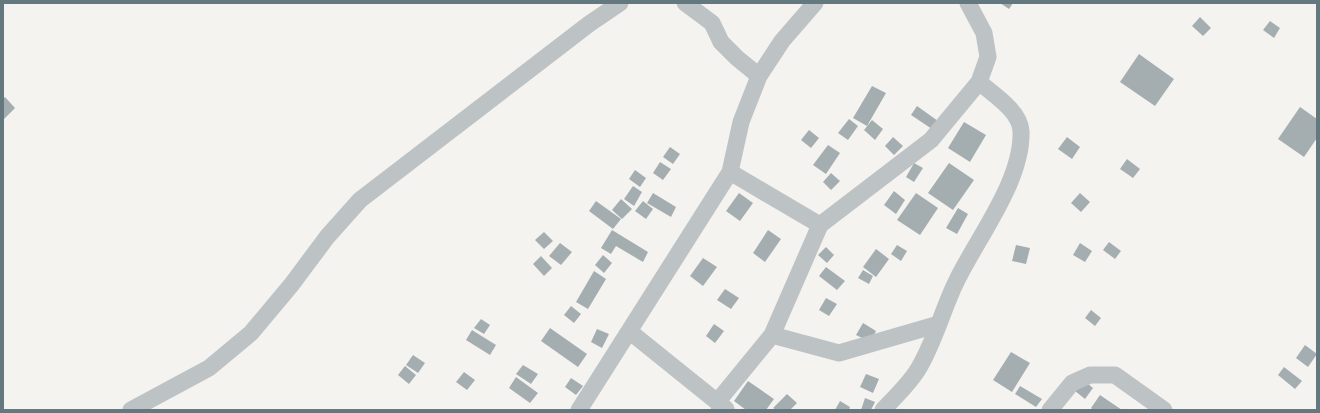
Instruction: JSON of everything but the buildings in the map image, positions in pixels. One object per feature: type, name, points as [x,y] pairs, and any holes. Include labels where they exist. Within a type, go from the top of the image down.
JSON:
[{"type":"street","points":[[132,410],[209,368],[251,333],[292,284],[327,237],[360,200],[589,24],[620,3]]},
{"type":"street","points":[[685,3],[712,23],[721,42],[736,58],[759,76]]},
{"type":"street","points":[[579,410],[730,172],[741,122],[759,76],[782,41],[815,3]]},
{"type":"street","points":[[629,331],[722,407],[772,335],[820,225],[931,140],[979,82],[988,57],[984,33],[968,3]]},
{"type":"street","points":[[883,410],[916,372],[929,349],[956,281],[1010,182],[1020,153],[1021,130],[1014,113],[979,82]]},
{"type":"street","points":[[730,172],[820,225]]},
{"type":"street","points":[[772,335],[839,353],[939,324]]},
{"type":"street","points":[[1050,410],[1072,383],[1090,376],[1115,375],[1164,410]]}]
